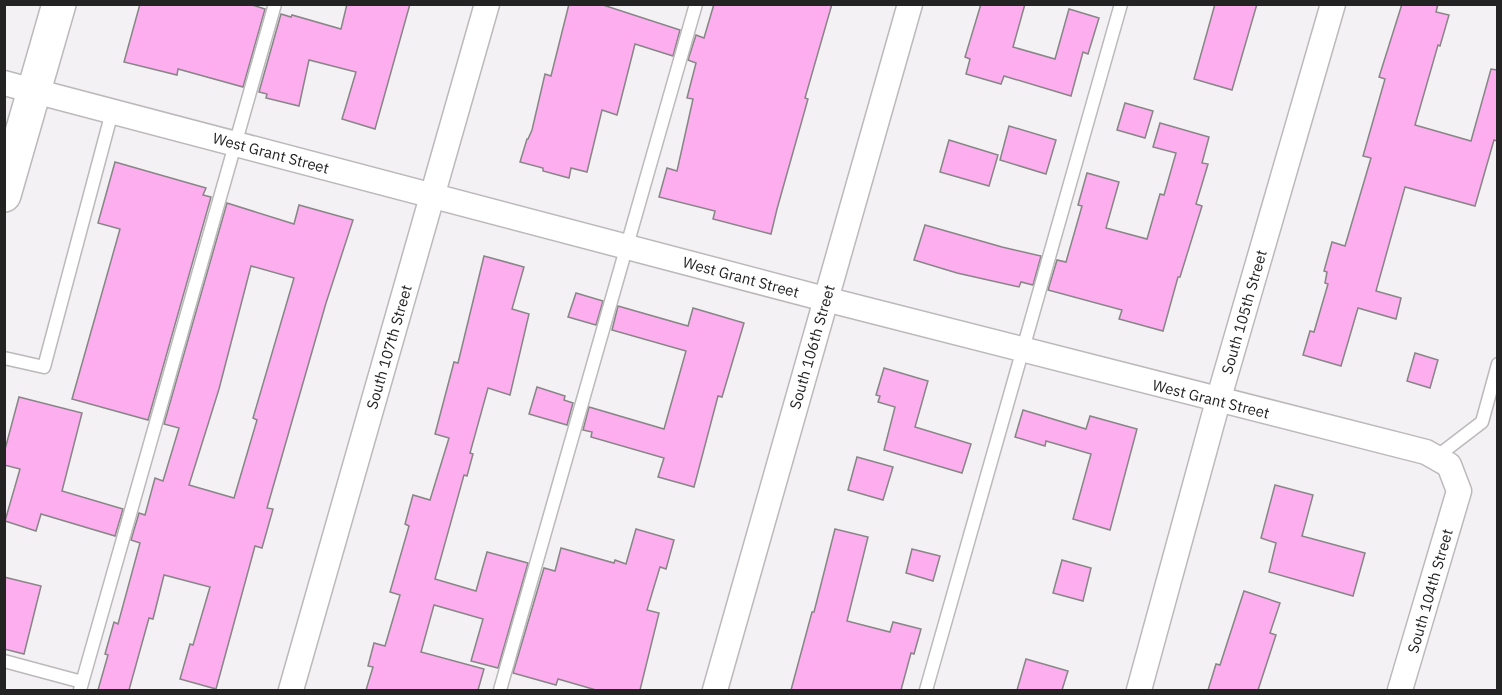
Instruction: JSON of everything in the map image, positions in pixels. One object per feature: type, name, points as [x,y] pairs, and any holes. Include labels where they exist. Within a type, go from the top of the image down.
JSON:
[{"type":"main road","points":[[4,195],[19,87],[59,4]]},
{"type":"street","name":"South 107th Street","points":[[291,690],[487,4]]},
{"type":"street","name":"South 106th Street","points":[[715,690],[910,4]]},
{"type":"street","name":"South 105th Street","points":[[1139,690],[1218,401],[1333,4]]},
{"type":"street","name":"West Grant Street","points":[[19,87],[1218,401],[1426,452],[1449,465],[1460,492]]},
{"type":"street","name":"South 104th Street","points":[[1401,690],[1460,492]]},
{"type":"lane","points":[[4,661],[81,686],[275,4]]},
{"type":"lane","points":[[500,690],[696,4]]},
{"type":"lane","points":[[926,690],[1121,4]]},
{"type":"lane","points":[[4,358],[44,367],[112,112]]},
{"type":"lane","points":[[1436,458],[1482,422],[1497,364]]},
{"type":"building","points":[[140,4],[249,4],[265,9],[243,87],[178,69],[177,75],[124,62]]},
{"type":"building","points":[[347,4],[410,4],[375,129],[342,119],[356,72],[309,60],[299,106],[266,98],[267,94],[259,92],[281,14],[341,29]]},
{"type":"building","points":[[569,4],[600,4],[680,30],[673,56],[635,44],[617,115],[602,110],[587,172],[571,168],[569,178],[520,162],[532,130],[545,74],[551,76]]},
{"type":"building","points":[[714,4],[832,4],[805,98],[808,99],[771,234],[713,219],[715,211],[659,197],[667,168],[677,171],[693,99],[687,98],[696,63],[688,60],[696,35],[704,38]]},
{"type":"building","points":[[981,4],[1025,4],[1013,47],[1055,59],[1069,9],[1099,18],[1088,54],[1083,52],[1071,96],[1004,76],[1001,84],[966,74],[970,59],[965,57]]},
{"type":"building","points":[[1215,4],[1257,4],[1232,90],[1194,79]]},
{"type":"building","points":[[1402,4],[1438,4],[1436,12],[1449,15],[1415,125],[1471,141],[1491,69],[1497,70],[1497,141],[1494,140],[1475,206],[1405,187],[1376,291],[1401,298],[1396,319],[1358,308],[1341,366],[1303,355],[1310,331],[1314,332],[1328,284],[1325,283],[1327,272],[1324,271],[1332,242],[1345,246],[1371,158],[1363,156],[1385,79],[1379,77]]},
{"type":"building","points":[[1125,103],[1153,111],[1145,138],[1117,130]]},
{"type":"building","points":[[1160,123],[1209,137],[1202,163],[1208,164],[1196,204],[1202,206],[1163,331],[1119,319],[1122,310],[1048,290],[1057,260],[1066,262],[1082,206],[1078,205],[1087,173],[1119,182],[1106,228],[1147,239],[1160,194],[1164,195],[1176,153],[1153,147]]},
{"type":"building","points":[[1009,126],[1056,140],[1046,174],[1000,160]]},
{"type":"building","points":[[949,140],[998,155],[989,186],[940,172]]},
{"type":"building","points":[[115,162],[206,188],[203,195],[211,197],[148,420],[72,399],[120,229],[98,223]]},
{"type":"building","points":[[227,203],[294,224],[299,205],[353,220],[326,303],[267,508],[273,509],[262,548],[255,546],[216,689],[180,679],[190,644],[193,645],[210,587],[164,575],[153,619],[149,618],[129,690],[98,690],[114,622],[118,624],[140,543],[131,540],[139,513],[145,515],[155,478],[163,481],[179,428],[164,424]],"holes":[[[251,266],[294,278],[253,418],[257,420],[234,498],[189,485],[219,389]]]},
{"type":"building","points":[[925,225],[1041,256],[1033,285],[1021,282],[1019,287],[957,273],[914,260]]},
{"type":"building","points":[[484,256],[524,267],[512,309],[529,314],[510,395],[488,388],[470,453],[473,454],[467,476],[464,475],[435,579],[476,591],[487,552],[528,563],[498,668],[471,661],[483,619],[434,605],[421,652],[484,669],[478,690],[366,690],[373,667],[368,666],[374,643],[385,646],[400,595],[390,592],[409,526],[405,524],[413,495],[430,500],[449,438],[435,434],[454,362],[458,363]]},
{"type":"building","points":[[576,293],[603,301],[596,325],[568,317]]},
{"type":"building","points":[[618,306],[688,326],[693,308],[744,323],[722,397],[718,396],[694,487],[658,477],[664,458],[591,437],[592,432],[583,430],[589,407],[664,429],[686,351],[612,330]]},
{"type":"building","points":[[1415,353],[1438,360],[1430,388],[1407,381]]},
{"type":"building","points":[[884,368],[928,381],[915,427],[971,444],[962,473],[884,450],[895,407],[878,402],[880,396],[876,395]]},
{"type":"building","points":[[537,387],[565,396],[564,400],[573,403],[567,425],[529,414]]},
{"type":"building","points":[[19,397],[82,413],[62,491],[123,509],[115,536],[41,514],[36,531],[5,521],[20,469],[4,465],[4,453]]},
{"type":"building","points":[[1023,410],[1086,429],[1090,416],[1137,429],[1110,530],[1073,519],[1091,454],[1046,441],[1045,446],[1015,437]]},
{"type":"building","points":[[857,457],[893,467],[883,500],[848,490]]},
{"type":"building","points":[[1275,485],[1313,495],[1302,536],[1365,553],[1353,596],[1269,572],[1276,543],[1261,538]]},
{"type":"building","points":[[636,529],[674,540],[666,569],[660,567],[647,610],[659,613],[640,690],[596,690],[558,679],[556,685],[513,673],[544,568],[555,571],[561,548],[614,563],[615,560],[626,564]]},
{"type":"building","points":[[835,529],[868,537],[847,621],[890,632],[893,622],[921,629],[914,654],[911,653],[901,690],[791,690]]},
{"type":"building","points":[[912,549],[940,556],[933,581],[906,573]]},
{"type":"building","points":[[1062,560],[1091,568],[1083,601],[1053,593]]},
{"type":"building","points":[[4,577],[41,586],[24,654],[4,649]]},
{"type":"building","points":[[1244,591],[1280,603],[1270,633],[1276,635],[1258,690],[1208,690],[1216,664],[1220,665]]},
{"type":"building","points":[[1026,659],[1068,671],[1062,690],[1017,690]]}]
